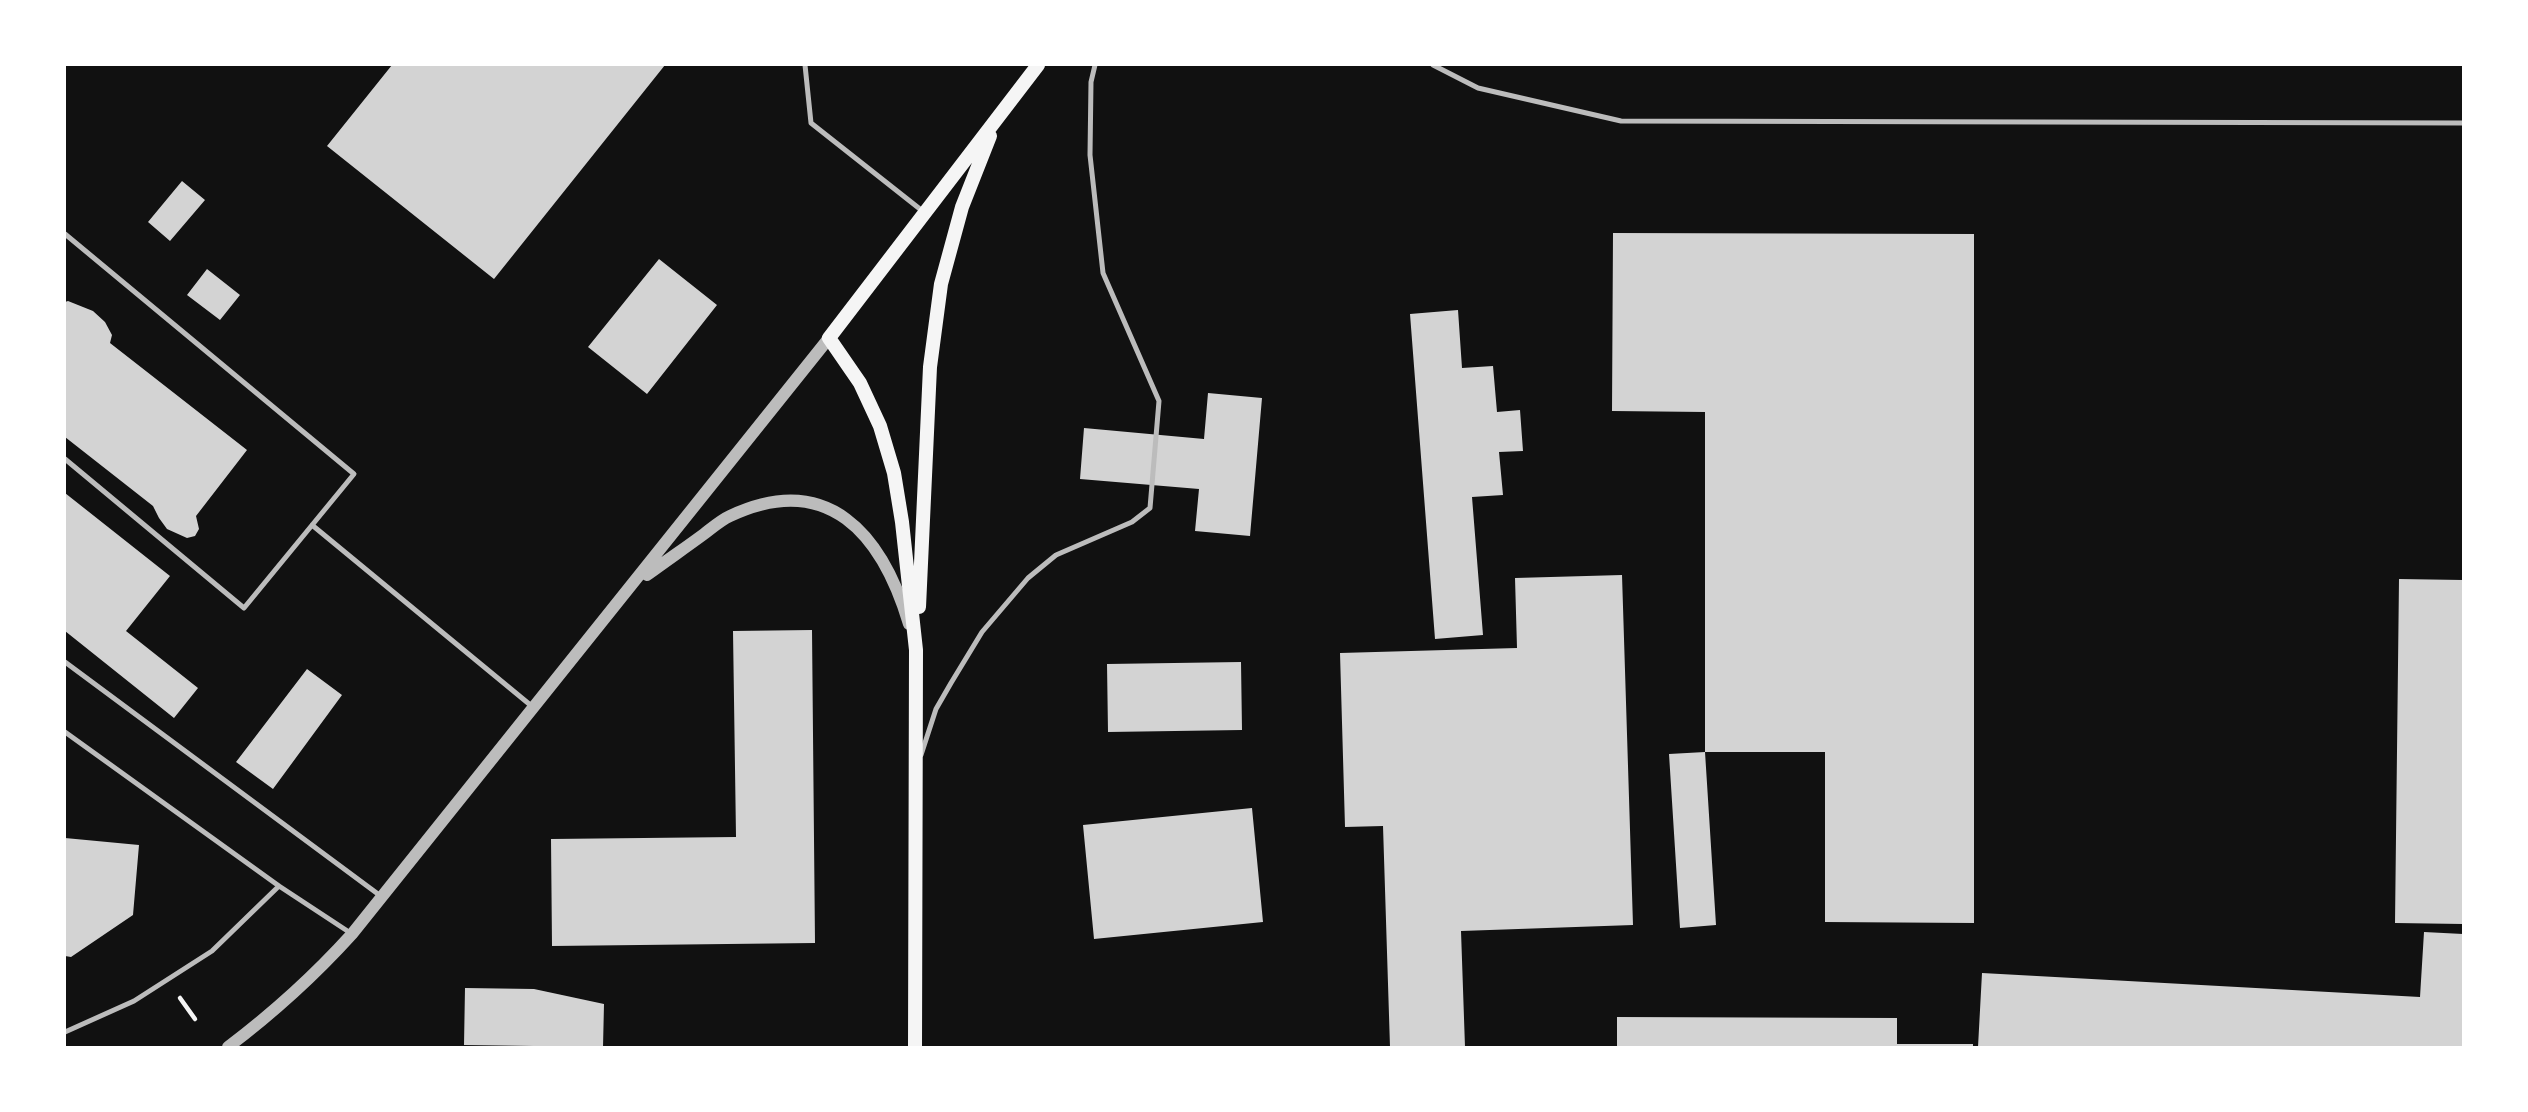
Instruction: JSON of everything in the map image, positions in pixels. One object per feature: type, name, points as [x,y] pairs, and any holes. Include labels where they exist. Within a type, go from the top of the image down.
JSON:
[{"type":"main road","points":[[916,650],[894,473],[880,426],[860,383],[829,338],[1038,65]]},
{"type":"main road","points":[[915,1047],[916,650],[930,367],[941,284],[962,207],[996,120]]},
{"type":"street","points":[[228,1047],[275,1011],[321,968],[352,934],[829,338]]},
{"type":"street","points":[[635,583],[728,517],[765,502],[800,499],[837,511],[866,537],[890,574],[903,603],[916,650]]},
{"type":"lane","points":[[805,65],[811,123],[925,213]]},
{"type":"lane","points":[[916,768],[936,709],[946,691],[982,632],[1028,578],[1056,555],[1132,522],[1150,508],[1159,401],[1103,273],[1090,155],[1091,82],[1095,65]]},
{"type":"lane","points":[[1433,65],[1478,88],[1621,121],[2463,123]]},
{"type":"lane","points":[[65,233],[354,474],[244,608],[65,459]]},
{"type":"lane","points":[[312,525],[534,708]]},
{"type":"lane","points":[[65,662],[382,897]]},
{"type":"lane","points":[[65,732],[279,886],[352,934]]},
{"type":"lane","points":[[65,1032],[134,1001],[212,951],[279,886]]},
{"type":"building","points":[[392,65],[665,65],[494,279],[327,146]]},
{"type":"building","points":[[182,181],[205,200],[170,241],[148,222]]},
{"type":"building","points":[[1613,233],[1974,234],[1974,923],[1825,922],[1825,752],[1705,752],[1705,412],[1612,411]]},
{"type":"building","points":[[659,259],[717,305],[647,394],[588,347]]},
{"type":"building","points":[[207,269],[240,295],[220,320],[187,295]]},
{"type":"building","points":[[65,302],[93,311],[105,322],[112,335],[110,343],[247,450],[196,516],[199,529],[195,536],[187,538],[167,529],[153,506],[65,437]]},
{"type":"building","points":[[1458,310],[1462,368],[1493,366],[1497,412],[1520,410],[1523,451],[1499,452],[1503,495],[1472,497],[1483,635],[1435,639],[1410,314]]},
{"type":"building","points":[[1208,393],[1262,398],[1250,536],[1195,531],[1199,489],[1080,479],[1084,428],[1204,439]]},
{"type":"building","points":[[65,493],[170,576],[126,631],[198,688],[174,718],[65,631]]},
{"type":"building","points":[[1622,575],[1633,925],[1461,931],[1465,1047],[1390,1047],[1383,826],[1345,827],[1340,653],[1517,648],[1515,578]]},
{"type":"building","points":[[2399,579],[2463,580],[2463,924],[2395,923]]},
{"type":"building","points":[[812,630],[815,943],[552,946],[551,839],[736,837],[733,631]]},
{"type":"building","points":[[1241,662],[1242,730],[1108,732],[1107,664]]},
{"type":"building","points":[[307,669],[342,695],[273,789],[236,762]]},
{"type":"building","points":[[1705,752],[1716,925],[1680,928],[1669,754]]},
{"type":"building","points":[[1252,808],[1263,922],[1094,939],[1083,825]]},
{"type":"building","points":[[65,838],[139,845],[133,915],[71,957],[65,956]]},
{"type":"building","points":[[2424,932],[2463,934],[2463,1047],[1978,1047],[1982,973],[2420,997]]},
{"type":"building","points":[[465,988],[534,989],[604,1004],[603,1047],[464,1045]]},
{"type":"building","points":[[1617,1017],[1897,1018],[1897,1044],[1973,1044],[1973,1047],[1617,1047]]}]
